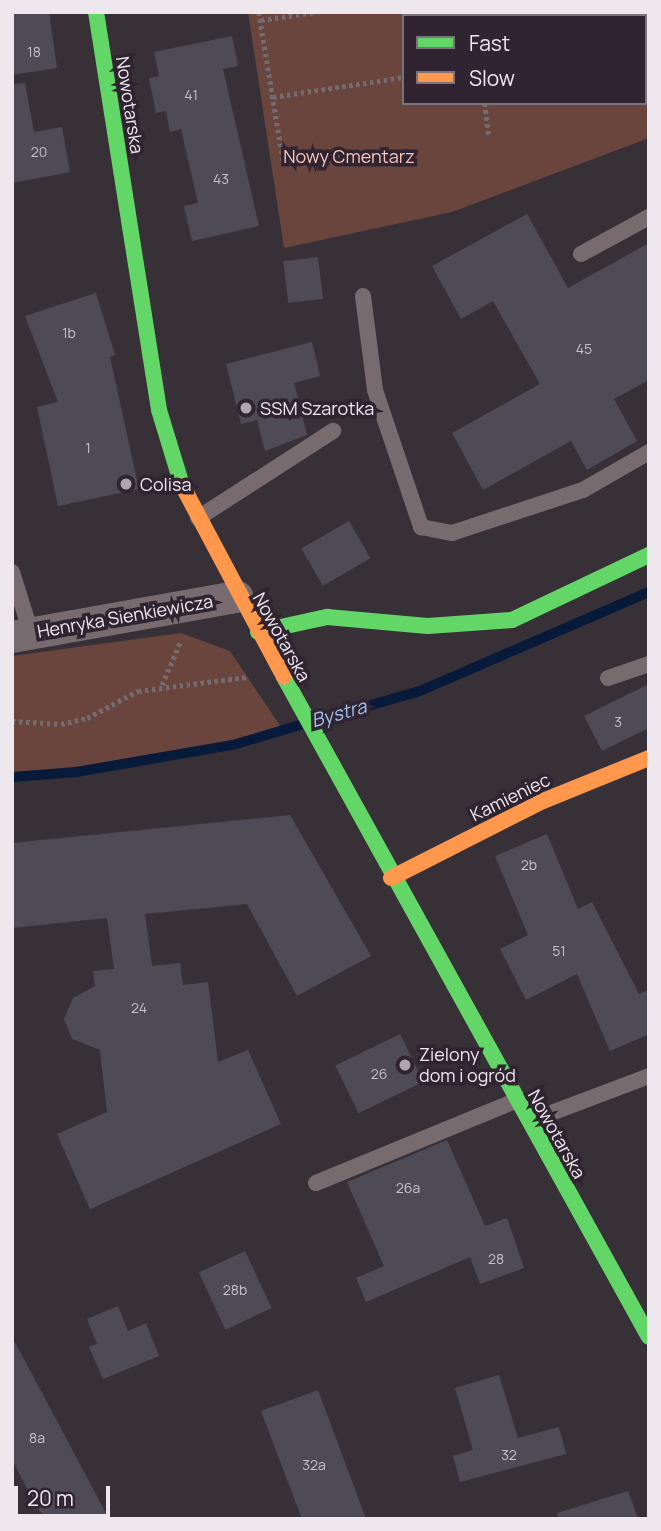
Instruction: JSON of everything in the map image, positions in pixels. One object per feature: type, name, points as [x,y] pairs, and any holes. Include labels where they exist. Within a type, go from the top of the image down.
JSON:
[{"type":"main road","name":"Nowotarska","points":[[96,12],[159,410],[198,518],[237,597],[391,878],[649,1337]]},
{"type":"main road","points":[[258,632],[327,617],[428,626],[512,620],[561,601],[649,555]]},
{"type":"main road","name":"Kamieniec","points":[[391,878],[543,801],[649,758]]},
{"type":"street","name":"Henryka Sienkiewicza","points":[[22,635],[237,597]]},
{"type":"lane","points":[[581,254],[649,217]]},
{"type":"lane","points":[[363,296],[375,390],[421,527],[452,533],[570,495],[649,452]]},
{"type":"lane","points":[[198,518],[333,431]]},
{"type":"lane","points":[[12,572],[22,635]]},
{"type":"lane","points":[[608,678],[649,664]]},
{"type":"lane","points":[[530,1122],[649,1076]]},
{"type":"lane","points":[[316,1182],[517,1100]]},
{"type":"path","points":[[259,12],[283,161]]},
{"type":"path","points":[[261,20],[315,12]]},
{"type":"path","points":[[273,97],[402,77]]},
{"type":"path","points":[[485,105],[489,136]]},
{"type":"path","points":[[162,685],[187,627]]},
{"type":"path","points":[[12,721],[61,724],[88,718],[138,691],[162,685],[258,676]]},
{"type":"green space","name":"Nowy Cmentarz","points":[[248,12],[649,12],[649,138],[452,212],[284,248]]},
{"type":"green space","points":[[181,633],[230,651],[283,730],[233,745],[76,772],[12,777],[12,656]]},
{"type":"building","points":[[12,12],[49,12],[57,68],[12,75]]},
{"type":"building","points":[[232,36],[238,66],[223,69],[259,226],[192,241],[184,206],[198,203],[181,129],[170,132],[166,111],[156,113],[149,78],[159,76],[154,52]]},
{"type":"building","points":[[25,83],[34,132],[62,127],[70,172],[12,183],[12,84]]},
{"type":"building","points":[[527,214],[568,288],[649,243],[649,380],[614,399],[637,441],[587,470],[571,441],[483,490],[452,433],[540,384],[493,301],[461,319],[432,266]]},
{"type":"building","points":[[318,257],[323,299],[288,303],[283,261]]},
{"type":"building","points":[[96,293],[115,355],[110,357],[139,489],[58,506],[37,407],[58,402],[25,316]]},
{"type":"building","points":[[312,342],[320,376],[294,383],[307,435],[265,451],[257,420],[241,424],[226,364]]},
{"type":"building","points":[[349,521],[370,558],[323,586],[301,548]]},
{"type":"building","points":[[649,684],[649,728],[602,751],[584,716]]},
{"type":"building","points":[[290,815],[371,956],[297,996],[247,904],[145,914],[152,966],[180,963],[183,985],[208,982],[218,1062],[248,1050],[281,1124],[90,1209],[57,1134],[107,1112],[100,1050],[72,1039],[64,1019],[73,998],[95,986],[93,971],[114,969],[107,918],[12,928],[12,843]]},
{"type":"building","points":[[547,834],[578,909],[592,902],[639,994],[649,990],[649,1034],[610,1051],[577,974],[526,1000],[500,949],[528,935],[495,856]]},
{"type":"building","points":[[400,1034],[423,1082],[359,1113],[335,1066]]},
{"type":"building","points":[[447,1140],[485,1226],[507,1218],[524,1268],[480,1284],[470,1257],[366,1302],[356,1278],[384,1266],[347,1182]]},
{"type":"building","points":[[245,1251],[272,1308],[225,1330],[199,1273]]},
{"type":"building","points":[[118,1306],[128,1331],[146,1323],[159,1356],[103,1379],[89,1347],[97,1344],[87,1319]]},
{"type":"building","points":[[12,1337],[109,1519],[47,1519],[38,1509],[12,1460]]},
{"type":"building","points":[[499,1375],[518,1438],[559,1427],[566,1454],[460,1482],[453,1456],[473,1450],[455,1388]]},
{"type":"building","points":[[318,1390],[366,1519],[302,1519],[261,1411]]},
{"type":"building","points":[[628,1491],[638,1519],[558,1519],[557,1513]]},
{"type":"waterway","name":"Bystra","points":[[315,721],[420,691],[649,592]]},
{"type":"waterway","name":"Bystra","points":[[12,777],[76,772],[233,745],[300,725]]},
{"type":"traffic: fast","points":[[96,12],[159,410],[182,485]]},
{"type":"traffic: fast","points":[[258,632],[327,617],[428,626],[512,620],[649,555]]},
{"type":"traffic: fast","points":[[284,677],[649,1337]]},
{"type":"traffic: slow","points":[[182,485],[284,677]]},
{"type":"traffic: slow","points":[[391,878],[543,801],[649,758]]},
{"type":"place","name":"SSM Szarotka","points":[[246,408]]},
{"type":"place","name":"Colisa","points":[[126,484]]},
{"type":"place","name":"Zielony dom i ogród","points":[[405,1065]]}]
